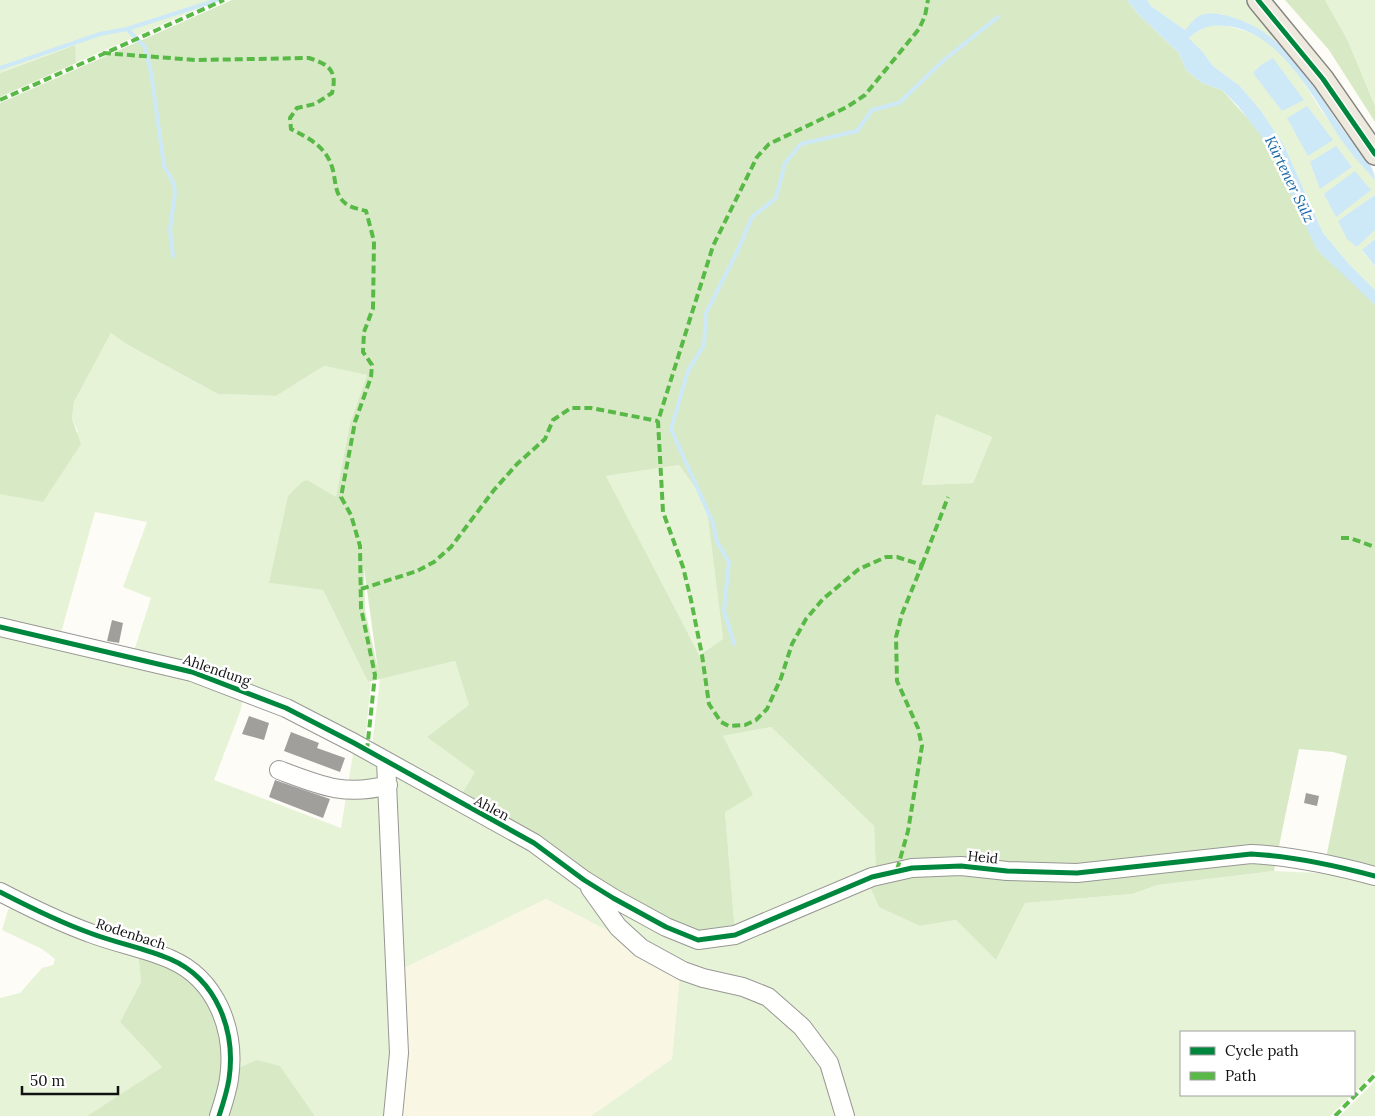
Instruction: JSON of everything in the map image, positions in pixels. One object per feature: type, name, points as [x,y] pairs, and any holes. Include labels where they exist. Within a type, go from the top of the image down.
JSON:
[{"type":"main road","points":[[1258,0],[1323,79],[1375,154]]},
{"type":"street","name":"Ahlendung","points":[[0,627],[192,672],[286,708],[386,761]]},
{"type":"street","points":[[386,761],[399,1053],[394,1116]]},
{"type":"street","name":"Ahlen","points":[[386,761],[541,847],[584,880]]},
{"type":"street","points":[[279,770],[318,785],[342,790],[365,791],[388,785]]},
{"type":"street","name":"Heid","points":[[584,880],[666,927],[698,940],[735,935],[864,880],[912,868],[961,866],[1007,871],[1077,873],[1251,854],[1277,855],[1324,862],[1375,876]]},
{"type":"street","points":[[584,880],[618,928],[641,948],[683,971],[703,978],[743,987],[768,997],[802,1027],[829,1063],[845,1116]]},
{"type":"street","name":"Rodenbach","points":[[0,892],[90,933],[171,959],[186,967],[202,981],[214,995],[223,1013],[229,1041],[229,1082],[219,1116]]},
{"type":"shaded area","points":[[546,899],[626,940],[680,974],[672,1059],[591,1116],[397,1116],[400,970]]},
{"type":"green space","points":[[0,0],[217,0],[76,63],[74,45],[0,73]]},
{"type":"green space","points":[[232,0],[1127,0],[1140,16],[1179,53],[1186,70],[1202,83],[1222,90],[1260,132],[1353,283],[1375,305],[1375,871],[1326,858],[1347,756],[1333,752],[1299,749],[1278,851],[1089,868],[876,871],[874,826],[771,727],[723,736],[753,795],[725,812],[735,932],[715,936],[668,924],[459,798],[475,772],[427,737],[469,705],[455,661],[368,682],[323,590],[269,583],[288,496],[302,482],[307,480],[336,497],[350,423],[367,375],[324,366],[276,396],[218,394],[126,344],[111,333],[74,402],[72,419],[81,444],[43,502],[0,494],[0,103]],"holes":[[[936,414],[992,437],[973,483],[922,485]],[[679,465],[706,503],[723,639],[699,655],[606,476]],[[364,568],[378,670],[365,610]]]},
{"type":"green space","points":[[1147,0],[1245,0],[1280,36],[1274,41],[1267,34],[1222,14],[1185,30],[1151,6]]},
{"type":"green space","points":[[1285,0],[1325,0],[1347,39],[1375,106],[1375,122],[1329,50]]},
{"type":"green space","points":[[1325,0],[1375,0],[1375,106],[1347,39]]},
{"type":"green space","points":[[1212,24],[1253,34],[1276,48],[1288,60],[1338,133],[1375,180],[1375,195],[1339,221],[1357,247],[1375,230],[1375,239],[1362,251],[1375,266],[1375,290],[1349,264],[1323,233],[1285,147],[1261,111],[1240,86],[1213,66],[1189,38]]},
{"type":"green space","points":[[75,45],[76,63],[0,97],[0,73]]},
{"type":"green space","points":[[111,333],[126,344],[218,394],[276,396],[324,366],[367,375],[350,423],[336,498],[270,583],[323,590],[368,682],[371,683],[365,742],[134,651],[151,598],[123,587],[147,522],[95,512],[60,636],[0,623],[0,494],[6,494],[78,432],[72,419],[74,402]]},
{"type":"green space","points":[[936,414],[992,437],[973,483],[922,485]]},
{"type":"green space","points":[[679,465],[706,503],[723,639],[698,655],[606,476]]},
{"type":"green space","points":[[0,632],[131,663],[244,696],[240,712],[214,780],[341,828],[353,754],[358,750],[380,767],[396,1052],[390,1116],[315,1116],[280,1066],[233,1070],[220,998],[0,887]]},
{"type":"green space","points":[[455,661],[469,705],[475,772],[459,798],[372,746],[380,679]]},
{"type":"green space","points":[[771,727],[874,826],[876,871],[735,932],[725,812],[723,736]]},
{"type":"green space","points":[[397,775],[530,847],[575,879],[626,940],[546,899],[400,970],[394,779]]},
{"type":"green space","points":[[1276,860],[1274,871],[1158,885],[1132,894],[1025,903],[996,960],[956,920],[920,926],[879,907],[869,884],[893,875]]},
{"type":"green space","points":[[1274,871],[1341,874],[1375,882],[1375,1071],[1355,1092],[1355,1031],[1180,1031],[1180,1096],[1351,1096],[1330,1116],[851,1116],[806,1023],[687,969],[620,925],[613,903],[698,944],[869,884],[920,926],[956,920],[996,960],[1025,903],[1132,894],[1158,885]]},
{"type":"green space","points":[[13,906],[138,952],[141,982],[120,1022],[162,1067],[87,1116],[0,1116],[0,998],[20,993],[42,968],[53,965],[55,959],[42,949],[2,930],[8,910]]},
{"type":"green space","points":[[138,952],[167,962],[207,992],[227,1051],[214,1116],[87,1116],[162,1067],[120,1022],[141,982]]},
{"type":"green space","points":[[680,974],[766,998],[828,1065],[843,1116],[591,1116],[672,1059]]},
{"type":"green space","points":[[257,1060],[280,1066],[315,1116],[223,1116],[233,1070]]},
{"type":"green space","points":[[1375,1081],[1375,1116],[1340,1116]]},
{"type":"water","name":"Kürtener Sülz","points":[[1127,0],[1147,0],[1151,6],[1185,30],[1201,15],[1216,14],[1231,17],[1250,24],[1267,34],[1295,61],[1341,127],[1367,159],[1374,173],[1375,180],[1345,145],[1296,72],[1265,41],[1247,31],[1221,25],[1206,27],[1189,38],[1213,66],[1240,86],[1261,111],[1285,147],[1323,233],[1349,264],[1375,290],[1375,305],[1317,250],[1268,145],[1238,106],[1222,90],[1202,83],[1186,70],[1179,53],[1140,16]]},
{"type":"water","points":[[1273,58],[1304,100],[1282,111],[1253,73],[1261,65]]},
{"type":"water","points":[[1307,106],[1333,140],[1308,156],[1287,118]]},
{"type":"water","points":[[1336,146],[1352,167],[1320,189],[1310,162]]},
{"type":"water","points":[[1355,171],[1371,190],[1336,217],[1324,194]]},
{"type":"water","points":[[1375,195],[1375,230],[1357,247],[1347,239],[1338,221]]},
{"type":"water","points":[[1375,239],[1375,266],[1362,250]]},
{"type":"building","points":[[112,620],[123,623],[119,643],[107,641]]},
{"type":"building","points":[[249,716],[269,723],[264,740],[242,734]]},
{"type":"building","points":[[291,732],[319,743],[317,748],[345,758],[340,772],[284,751]]},
{"type":"building","points":[[275,780],[330,799],[323,818],[269,797]]},
{"type":"building","points":[[1306,793],[1319,796],[1317,806],[1304,803]]},
{"type":"waterway","points":[[0,68],[100,34],[127,29],[217,0]]},
{"type":"waterway","points":[[734,644],[724,611],[729,562],[717,542],[713,523],[671,429],[688,371],[704,345],[706,313],[737,252],[752,217],[776,198],[785,163],[801,144],[857,131],[872,110],[899,103],[944,60],[998,17]]},
{"type":"waterway","points":[[127,29],[145,47],[151,72],[164,166],[174,184],[175,193],[170,230],[173,256]]},
{"type":"marked path","points":[[0,100],[224,0]]},
{"type":"marked path","points":[[897,870],[908,831],[922,746],[918,728],[897,681],[896,637],[902,614],[922,565],[897,557],[886,557],[859,569],[823,599],[806,619],[792,644],[781,678],[767,709],[756,720],[745,725],[729,726],[721,722],[709,704],[691,600],[683,567],[663,512],[658,421],[713,246],[757,157],[769,144],[847,107],[865,95],[919,29],[925,16],[928,0]]},
{"type":"marked path","points":[[103,53],[196,60],[309,58],[326,66],[332,73],[334,79],[332,93],[315,104],[297,108],[290,118],[291,129],[316,144],[326,154],[332,167],[337,191],[341,199],[350,206],[366,211],[374,241],[373,308],[364,332],[363,352],[372,365],[371,377],[355,422],[341,497],[351,515],[360,546],[361,608],[375,675],[367,750]]},
{"type":"marked path","points":[[361,589],[417,571],[434,562],[451,547],[494,490],[517,464],[545,439],[553,420],[571,408],[591,408],[658,421]]},
{"type":"marked path","points":[[922,565],[948,497]]},
{"type":"marked path","points":[[1341,538],[1350,538],[1375,547]]},
{"type":"marked path","points":[[1355,1096],[1375,1075]]},
{"type":"marked path","points":[[1335,1116],[1355,1096]]},
{"type":"cycle path","points":[[1258,0],[1323,79],[1375,154]]},
{"type":"cycle path","points":[[0,627],[192,672],[286,708],[354,743],[534,843],[584,880],[613,898],[666,927],[698,940],[735,935],[872,877],[912,868],[961,866],[1007,871],[1077,873],[1251,854],[1314,862],[1375,876]]},
{"type":"cycle path","points":[[0,892],[78,929],[170,959],[200,979],[220,1008],[226,1025],[229,1043],[229,1079],[219,1116]]}]
